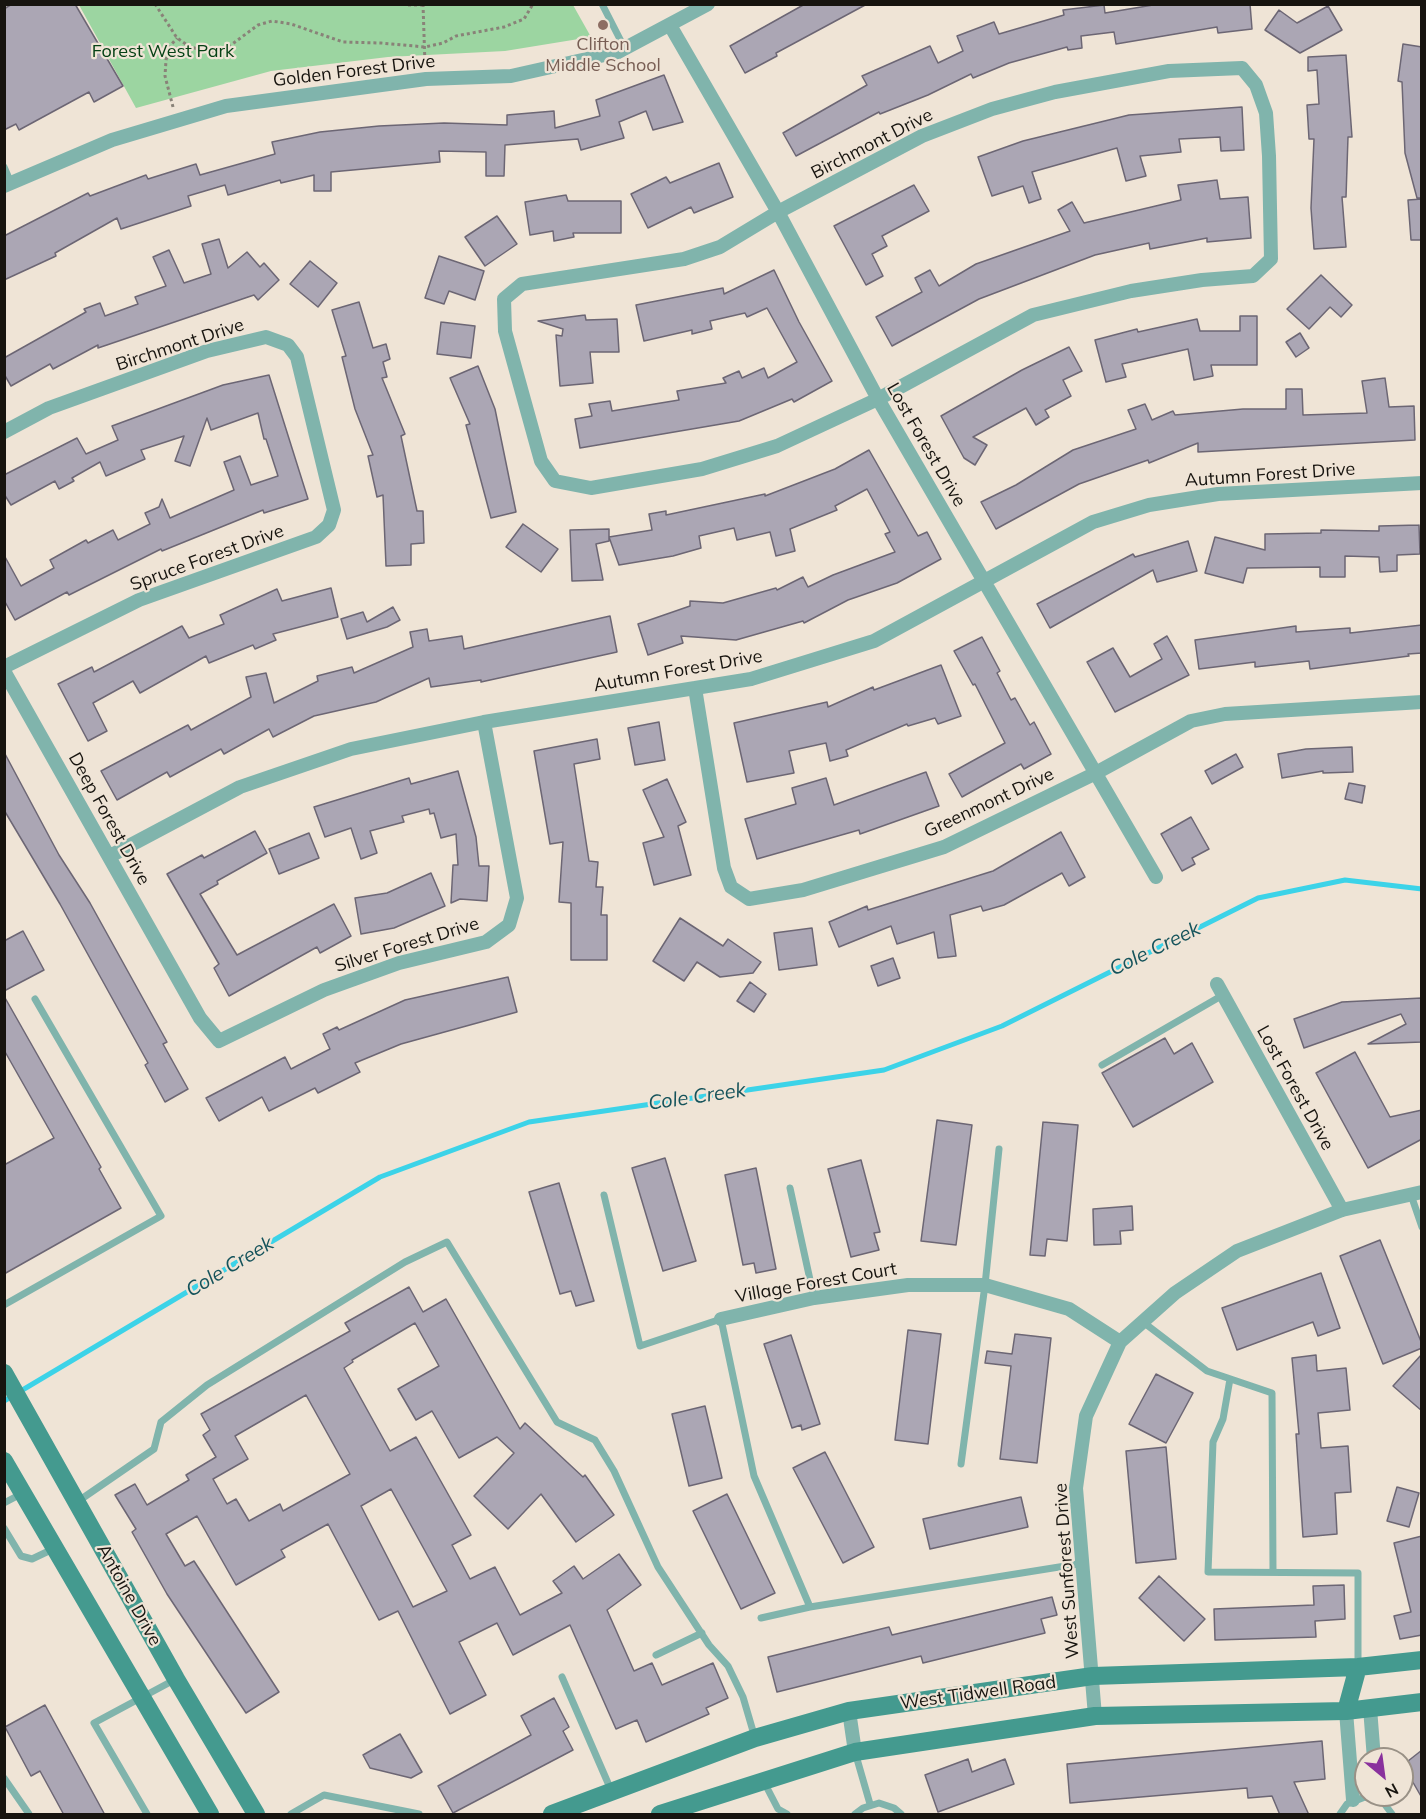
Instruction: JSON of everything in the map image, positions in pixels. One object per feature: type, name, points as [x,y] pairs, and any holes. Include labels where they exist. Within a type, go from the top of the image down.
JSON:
[{"type":"main road","name":"Antoine Drive","points":[[4,1373],[176,1679],[256,1815]]},
{"type":"main road","name":"Antoine Drive","points":[[5,1462],[144,1696],[210,1815]]},
{"type":"main road","name":"West Tidwell Road","points":[[552,1815],[583,1806],[611,1790],[755,1737],[849,1711],[1093,1676],[1358,1667],[1422,1660]]},
{"type":"main road","points":[[1358,1667],[1370,1708]]},
{"type":"main road","points":[[1346,1711],[1358,1667]]},
{"type":"main road","points":[[660,1815],[763,1779],[855,1752],[1095,1716],[1346,1711],[1422,1702]]},
{"type":"street","name":"Golden Forest Drive","points":[[8,185],[112,140],[176,119],[226,106],[426,79],[511,76],[624,49],[671,27],[708,4]]},
{"type":"street","name":"Lost Forest Drive","points":[[671,27],[778,212],[878,399],[1156,878]]},
{"type":"street","name":"Birchmont Drive","points":[[1242,68],[1256,85],[1266,113],[1271,259],[1253,276],[1202,280],[1131,291],[1033,315],[878,399],[777,446],[702,468],[591,488],[555,481],[541,461],[505,331],[504,299],[522,284],[684,259],[720,247],[778,212],[922,136],[992,109],[1055,92],[1169,71],[1242,68]]},
{"type":"street","name":"Birchmont Drive","points":[[4,432],[48,408],[207,351],[266,337],[288,345],[297,357],[315,426]]},
{"type":"street","name":"Spruce Forest Drive","points":[[5,673],[139,600],[316,537],[329,525],[334,510],[315,426]]},
{"type":"street","name":"Autumn Forest Drive","points":[[110,856],[240,787],[351,749],[484,722],[751,678],[874,641],[1093,522],[1149,505],[1218,494],[1422,483]]},
{"type":"street","name":"Deep Forest Drive","points":[[5,673],[182,986]]},
{"type":"street","name":"Greenmont Drive","points":[[695,688],[724,868],[731,886],[749,899],[802,890],[944,847],[1094,774],[1191,721],[1225,714],[1422,702]]},
{"type":"street","name":"Silver Forest Drive","points":[[182,986],[200,1018],[219,1041],[324,990],[399,963],[486,942],[509,925],[517,898],[484,722]]},
{"type":"street","name":"Lost Forest Drive","points":[[1220,989],[1342,1210]]},
{"type":"street","name":"West Sunforest Drive","points":[[1095,1716],[1076,1488],[1086,1416],[1120,1342],[1175,1293],[1237,1251],[1342,1210],[1416,1194]]},
{"type":"street","name":"Village Forest Court","points":[[721,1319],[814,1298],[908,1285],[986,1285],[1069,1309],[1120,1342]]},
{"type":"street","points":[[1370,1708],[1373,1747]]},
{"type":"street","points":[[849,1711],[855,1752]]},
{"type":"street","points":[[1346,1711],[1353,1800]]},
{"type":"lane","points":[[602,4],[624,49]]},
{"type":"lane","points":[[4,167],[8,185]]},
{"type":"lane","points":[[1102,1065],[1220,989]]},
{"type":"lane","points":[[4,1305],[161,1216],[35,999]]},
{"type":"lane","points":[[961,1464],[986,1285],[999,1149]]},
{"type":"lane","points":[[790,1188],[814,1298]]},
{"type":"lane","points":[[1416,1194],[1422,1227]]},
{"type":"lane","points":[[604,1195],[640,1347],[721,1319],[754,1476],[810,1607]]},
{"type":"lane","points":[[77,1502],[154,1449],[161,1422],[207,1385],[405,1262],[447,1242],[557,1422],[595,1440],[614,1471],[658,1567],[702,1633],[728,1666],[743,1697],[755,1737]]},
{"type":"lane","points":[[1141,1321],[1207,1371],[1272,1393],[1273,1572]]},
{"type":"lane","points":[[1230,1379],[1223,1419],[1213,1442],[1208,1572],[1358,1573],[1358,1667]]},
{"type":"lane","points":[[4,1503],[23,1493]]},
{"type":"lane","points":[[4,1528],[21,1556],[32,1559],[56,1548]]},
{"type":"lane","points":[[761,1618],[810,1607],[1084,1563]]},
{"type":"lane","points":[[656,1655],[702,1633]]},
{"type":"lane","points":[[562,1677],[611,1790]]},
{"type":"lane","points":[[147,1815],[94,1724],[176,1679]]},
{"type":"lane","points":[[855,1752],[870,1804]]},
{"type":"lane","points":[[4,1778],[29,1815]]},
{"type":"lane","points":[[763,1779],[778,1809],[787,1815]]},
{"type":"lane","points":[[291,1815],[305,1811],[324,1795],[418,1814]]},
{"type":"lane","points":[[1340,1815],[1353,1800]]},
{"type":"lane","points":[[855,1815],[870,1804],[887,1804],[901,1815]]},
{"type":"path","points":[[155,4],[177,38],[190,47],[213,52],[231,45],[258,25],[272,21],[343,42],[425,48],[456,36],[504,27],[524,20],[533,4]]},
{"type":"path","points":[[408,5],[423,5],[426,79]]},
{"type":"path","points":[[176,119],[165,76],[170,46],[177,38]]},
{"type":"green space","name":"Forest West Park","points":[[79,5],[573,5],[591,37],[505,51],[388,57],[271,71],[136,108]]},
{"type":"building","points":[[12,4],[75,4],[123,86],[94,102],[89,92],[19,130],[16,124],[4,130],[4,9]]},
{"type":"building","points":[[805,4],[867,4],[776,53],[777,56],[745,73],[730,46]]},
{"type":"building","points":[[1159,4],[1250,4],[1252,29],[1218,33],[1217,27],[1116,44],[1114,32],[1081,36],[1082,48],[1068,50],[1067,47],[1009,63],[973,78],[971,74],[928,95],[880,114],[879,112],[796,156],[783,133],[867,85],[862,76],[930,46],[938,63],[963,51],[957,36],[994,22],[999,34],[1064,15],[1063,10],[1104,5],[1105,13]]},
{"type":"building","points":[[1328,6],[1342,30],[1300,53],[1265,30],[1279,10],[1297,23]]},
{"type":"building","points":[[1403,44],[1422,47],[1422,198],[1417,198],[1405,153],[1402,82],[1398,81]]},
{"type":"building","points":[[1346,55],[1352,137],[1348,137],[1346,197],[1342,197],[1346,247],[1314,249],[1311,208],[1314,139],[1309,139],[1307,105],[1319,104],[1317,70],[1308,71],[1308,57]]},
{"type":"building","points":[[664,75],[683,122],[653,130],[646,111],[619,122],[624,138],[581,150],[578,139],[505,145],[504,176],[486,176],[486,152],[439,151],[440,162],[331,172],[331,191],[314,191],[314,175],[281,183],[280,180],[228,195],[225,185],[188,196],[191,206],[121,229],[117,218],[55,253],[56,256],[4,280],[4,236],[88,193],[90,196],[146,175],[148,179],[196,164],[200,175],[275,154],[272,142],[320,132],[444,123],[507,125],[507,115],[554,111],[555,128],[600,116],[596,100]]},
{"type":"building","points":[[1242,107],[1244,150],[1221,151],[1220,137],[1179,139],[1181,152],[1140,156],[1146,176],[1126,181],[1117,148],[1032,172],[1041,199],[1029,203],[1023,186],[992,196],[978,157],[1023,141],[1129,115]]},
{"type":"building","points":[[719,163],[733,197],[694,213],[691,207],[648,228],[631,194],[666,177],[670,183]]},
{"type":"building","points":[[1217,180],[1220,199],[1248,197],[1251,238],[1207,242],[1207,238],[1150,249],[1149,243],[1095,255],[979,299],[892,346],[876,317],[922,292],[915,278],[930,270],[939,286],[976,264],[1070,231],[1058,210],[1072,202],[1084,223],[1181,200],[1178,185]]},
{"type":"building","points":[[914,185],[929,211],[882,236],[887,246],[872,254],[883,276],[866,285],[834,226]]},
{"type":"building","points":[[566,195],[568,201],[621,201],[621,233],[573,233],[574,237],[554,241],[553,231],[530,235],[525,202]]},
{"type":"building","points":[[1422,199],[1422,240],[1411,240],[1408,200]]},
{"type":"building","points":[[497,216],[517,244],[485,266],[465,237]]},
{"type":"building","points":[[219,239],[228,268],[247,252],[260,267],[264,263],[279,280],[258,300],[254,295],[98,348],[98,345],[53,369],[50,364],[11,386],[4,374],[4,358],[86,312],[84,309],[100,303],[105,316],[138,304],[135,297],[166,286],[153,257],[169,250],[184,283],[211,274],[202,244]]},
{"type":"building","points":[[439,256],[484,271],[475,300],[449,291],[444,304],[425,298]]},
{"type":"building","points":[[310,261],[337,283],[318,307],[290,284]]},
{"type":"building","points":[[774,270],[799,322],[832,381],[794,402],[792,399],[739,421],[580,448],[575,419],[592,416],[589,404],[610,401],[612,411],[679,400],[677,391],[726,383],[723,378],[739,371],[742,378],[764,368],[768,378],[797,362],[767,308],[747,317],[745,313],[710,321],[712,329],[692,334],[692,330],[644,341],[636,305],[723,288],[724,294]]},
{"type":"building","points":[[1321,275],[1352,305],[1341,317],[1330,307],[1309,329],[1287,309]]},
{"type":"building","points":[[359,302],[373,348],[386,344],[390,359],[383,362],[387,377],[382,378],[405,434],[401,436],[417,511],[423,511],[424,543],[411,544],[411,565],[386,566],[383,495],[377,497],[368,456],[373,455],[355,409],[342,357],[346,356],[332,310]]},
{"type":"building","points":[[585,315],[586,320],[617,319],[619,352],[590,352],[593,383],[560,386],[556,335],[562,336],[563,329],[538,321]]},
{"type":"building","points":[[1240,316],[1257,316],[1257,365],[1211,365],[1213,376],[1194,380],[1188,349],[1122,364],[1126,377],[1106,382],[1095,340],[1137,329],[1138,332],[1197,319],[1200,331],[1240,331]]},
{"type":"building","points":[[441,322],[475,326],[471,358],[437,354]]},
{"type":"building","points":[[1300,333],[1309,348],[1296,357],[1286,342]]},
{"type":"building","points":[[1069,347],[1082,371],[1063,380],[1071,396],[1045,410],[1049,417],[1036,425],[1026,408],[973,437],[987,445],[975,465],[964,458],[941,416],[1022,370]]},
{"type":"building","points":[[478,366],[495,409],[516,512],[491,518],[466,425],[470,424],[450,378]]},
{"type":"building","points":[[269,375],[308,499],[264,513],[263,510],[162,551],[161,549],[69,595],[67,592],[15,620],[4,600],[4,555],[21,586],[54,568],[50,560],[86,540],[88,543],[113,530],[118,540],[150,524],[145,513],[159,507],[162,499],[170,518],[234,490],[224,462],[240,456],[251,485],[278,476],[266,439],[264,439],[258,413],[211,430],[207,418],[190,466],[175,461],[184,436],[141,450],[145,459],[106,476],[100,462],[72,478],[74,481],[59,489],[55,481],[11,505],[4,494],[4,475],[77,438],[86,454],[118,440],[112,426],[223,385]]},
{"type":"building","points":[[1385,378],[1389,407],[1414,406],[1415,440],[1198,452],[1198,443],[1149,463],[1148,460],[1079,484],[996,529],[981,502],[1016,485],[1073,450],[1136,429],[1128,410],[1145,404],[1152,420],[1173,411],[1175,415],[1243,409],[1286,409],[1286,389],[1302,389],[1303,415],[1367,413],[1362,381]]},
{"type":"building","points":[[869,450],[918,536],[927,532],[941,559],[897,583],[848,600],[804,623],[803,621],[736,640],[681,636],[683,643],[648,655],[638,624],[690,606],[690,601],[723,603],[776,588],[777,590],[803,577],[808,587],[833,575],[895,552],[885,534],[890,532],[867,489],[835,506],[837,510],[790,529],[795,551],[776,556],[770,532],[737,540],[734,528],[699,536],[701,548],[673,556],[619,565],[609,537],[652,530],[649,514],[666,511],[666,515],[765,494],[765,496],[835,469]]},
{"type":"building","points":[[523,524],[558,549],[541,572],[506,547]]},
{"type":"building","points":[[1419,525],[1420,554],[1397,555],[1397,571],[1380,572],[1379,557],[1345,556],[1345,577],[1320,577],[1320,567],[1247,568],[1243,583],[1205,573],[1215,537],[1265,550],[1265,534],[1321,533],[1321,530],[1379,531],[1379,526]]},
{"type":"building","points":[[609,529],[609,541],[596,544],[603,580],[572,581],[570,530]]},
{"type":"building","points":[[1188,541],[1197,571],[1157,582],[1153,570],[1050,628],[1037,604],[1133,554],[1135,557]]},
{"type":"building","points":[[331,588],[338,617],[273,634],[276,640],[255,649],[253,645],[209,663],[206,656],[140,693],[133,681],[93,703],[107,731],[88,741],[58,684],[92,667],[94,672],[182,626],[189,638],[224,624],[220,615],[277,589],[282,601]]},
{"type":"building","points":[[393,607],[400,620],[387,627],[347,639],[341,619],[363,612],[367,622]]},
{"type":"building","points":[[610,616],[617,652],[481,682],[481,680],[431,687],[429,678],[376,702],[314,716],[273,737],[269,729],[224,754],[221,749],[170,777],[167,772],[117,800],[101,771],[188,725],[191,730],[251,697],[246,677],[266,673],[274,703],[318,681],[317,676],[352,667],[354,673],[413,647],[410,632],[427,629],[429,641],[462,636],[464,649]]},
{"type":"building","points":[[1422,625],[1422,653],[1310,669],[1309,661],[1255,667],[1255,662],[1199,669],[1195,640],[1296,626],[1296,632],[1350,628],[1350,633]]},
{"type":"building","points":[[1167,636],[1189,675],[1115,712],[1087,662],[1113,648],[1130,677],[1162,659],[1154,644]]},
{"type":"building","points":[[982,637],[1000,671],[997,673],[1011,700],[1015,698],[1030,725],[1034,722],[1051,754],[1024,769],[1021,764],[962,797],[949,774],[1005,743],[975,684],[973,685],[954,651]]},
{"type":"building","points":[[941,665],[961,716],[938,724],[935,718],[908,726],[907,724],[846,750],[848,756],[830,761],[826,743],[789,751],[794,773],[747,782],[734,723],[827,702],[828,707],[873,687],[874,690]]},
{"type":"building","points":[[659,722],[665,760],[635,765],[628,728]]},
{"type":"building","points":[[597,739],[600,759],[574,764],[589,861],[598,862],[596,887],[603,887],[601,915],[607,915],[607,960],[571,960],[571,903],[559,902],[563,842],[550,844],[534,751]]},
{"type":"building","points":[[1352,747],[1353,772],[1323,773],[1323,771],[1282,778],[1278,754],[1306,749]]},
{"type":"building","points":[[4,752],[59,855],[90,903],[167,1042],[163,1044],[188,1089],[165,1102],[145,1065],[148,1063],[60,904],[4,810]]},
{"type":"building","points":[[1236,754],[1243,767],[1212,784],[1205,771]]},
{"type":"building","points":[[458,771],[476,837],[479,866],[489,866],[487,901],[460,899],[451,903],[453,865],[458,865],[456,834],[441,838],[434,813],[430,814],[429,809],[402,816],[404,822],[370,831],[377,853],[361,859],[351,828],[325,837],[314,807],[409,778],[411,784]]},
{"type":"building","points":[[926,772],[939,806],[860,834],[859,830],[757,859],[745,819],[796,804],[792,788],[826,778],[834,805]]},
{"type":"building","points":[[667,779],[686,822],[678,826],[691,875],[654,885],[643,843],[664,837],[643,790]]},
{"type":"building","points":[[1349,783],[1365,786],[1362,803],[1345,799]]},
{"type":"building","points":[[1191,817],[1209,849],[1192,858],[1195,864],[1182,871],[1161,834]]},
{"type":"building","points":[[255,831],[267,853],[217,881],[218,884],[200,894],[237,955],[334,904],[351,936],[320,953],[317,947],[229,996],[214,968],[219,964],[167,874],[202,855],[204,858]]},
{"type":"building","points":[[1061,832],[1085,877],[1069,886],[1062,873],[1004,905],[983,911],[981,906],[950,915],[956,956],[938,958],[934,932],[897,944],[891,926],[839,947],[829,922],[867,906],[868,910],[993,871]]},
{"type":"building","points":[[309,833],[319,858],[279,874],[269,849]]},
{"type":"building","points":[[431,873],[445,906],[394,928],[361,934],[355,898],[387,893]]},
{"type":"building","points":[[680,918],[723,946],[728,939],[761,962],[753,973],[720,977],[697,962],[684,981],[653,961]]},
{"type":"building","points":[[812,928],[817,965],[779,970],[774,933]]},
{"type":"building","points":[[23,931],[44,970],[4,991],[4,941]]},
{"type":"building","points":[[893,958],[900,978],[878,986],[871,966]]},
{"type":"building","points":[[508,977],[517,1012],[401,1044],[355,1063],[360,1072],[318,1093],[315,1088],[269,1111],[262,1097],[219,1121],[206,1098],[285,1057],[291,1069],[330,1049],[323,1034],[337,1027],[339,1030],[405,1000]]},
{"type":"building","points":[[750,982],[766,994],[754,1012],[737,1001]]},
{"type":"building","points":[[4,996],[101,1167],[99,1169],[121,1208],[4,1274],[4,1165],[54,1138],[4,1050]]},
{"type":"building","points":[[1422,998],[1422,1042],[1368,1044],[1406,1024],[1401,1014],[1304,1048],[1294,1019],[1342,1002]]},
{"type":"building","points":[[1165,1038],[1174,1054],[1192,1043],[1213,1082],[1133,1127],[1102,1073]]},
{"type":"building","points":[[1355,1052],[1390,1117],[1422,1110],[1422,1139],[1368,1168],[1316,1073]]},
{"type":"building","points":[[937,1120],[972,1125],[956,1245],[921,1241]]},
{"type":"building","points":[[1043,1122],[1078,1125],[1067,1241],[1047,1239],[1045,1256],[1030,1255]]},
{"type":"building","points":[[665,1158],[696,1261],[663,1271],[632,1168]]},
{"type":"building","points":[[861,1160],[880,1232],[874,1233],[879,1250],[851,1257],[828,1169]]},
{"type":"building","points":[[756,1168],[776,1269],[756,1273],[754,1263],[743,1265],[725,1175]]},
{"type":"building","points":[[559,1183],[594,1301],[576,1306],[571,1291],[560,1294],[529,1192]]},
{"type":"building","points":[[1132,1206],[1133,1230],[1120,1231],[1121,1244],[1094,1245],[1093,1209]]},
{"type":"building","points":[[1380,1240],[1422,1344],[1422,1348],[1383,1364],[1340,1256]]},
{"type":"building","points":[[1321,1273],[1340,1328],[1318,1336],[1313,1322],[1237,1350],[1222,1308]]},
{"type":"building","points":[[409,1287],[423,1312],[446,1299],[520,1429],[525,1423],[583,1477],[585,1475],[614,1515],[576,1542],[541,1494],[508,1529],[474,1496],[514,1453],[497,1437],[459,1458],[432,1411],[416,1420],[398,1389],[439,1366],[415,1323],[352,1360],[353,1362],[344,1368],[390,1451],[416,1437],[471,1535],[452,1545],[470,1579],[495,1567],[520,1615],[562,1593],[553,1581],[574,1566],[583,1579],[619,1554],[641,1585],[607,1610],[634,1671],[652,1663],[662,1685],[713,1663],[728,1698],[706,1708],[709,1714],[646,1742],[637,1720],[616,1729],[570,1625],[513,1655],[497,1623],[459,1642],[486,1695],[450,1714],[398,1611],[379,1620],[328,1524],[281,1550],[285,1557],[236,1585],[197,1516],[166,1534],[185,1566],[194,1561],[279,1692],[246,1713],[167,1594],[132,1532],[136,1529],[115,1495],[135,1484],[147,1505],[189,1480],[186,1475],[216,1457],[203,1435],[210,1430],[201,1414],[350,1331],[345,1323]],"holes":[[[306,1395],[350,1474],[283,1511],[280,1504],[249,1521],[236,1499],[227,1504],[213,1479],[248,1459],[235,1436]],[[391,1489],[447,1591],[413,1607],[361,1506]]]},
{"type":"building","points":[[908,1330],[941,1334],[928,1444],[895,1440]]},
{"type":"building","points":[[1015,1334],[1051,1338],[1037,1463],[1000,1459],[1011,1366],[985,1363],[987,1351],[1012,1354]]},
{"type":"building","points":[[791,1335],[820,1424],[802,1430],[801,1425],[792,1428],[764,1344]]},
{"type":"building","points":[[1422,1354],[1422,1411],[1393,1386]]},
{"type":"building","points":[[1316,1355],[1317,1371],[1346,1368],[1350,1410],[1318,1413],[1321,1448],[1348,1446],[1351,1492],[1335,1493],[1337,1534],[1303,1537],[1296,1434],[1299,1434],[1292,1358]]},
{"type":"building","points":[[1156,1374],[1193,1393],[1166,1443],[1129,1424]]},
{"type":"building","points":[[705,1406],[722,1478],[689,1486],[672,1414]]},
{"type":"building","points":[[1166,1447],[1176,1559],[1136,1563],[1126,1451]]},
{"type":"building","points":[[825,1452],[874,1547],[843,1563],[793,1468]]},
{"type":"building","points":[[1397,1487],[1419,1493],[1409,1527],[1387,1521]]},
{"type":"building","points":[[727,1494],[775,1593],[741,1609],[693,1511]]},
{"type":"building","points":[[1021,1497],[1028,1527],[930,1549],[923,1519]]},
{"type":"building","points":[[1422,1536],[1422,1635],[1400,1639],[1394,1616],[1411,1612],[1394,1543]]},
{"type":"building","points":[[1159,1576],[1205,1619],[1184,1641],[1139,1598]]},
{"type":"building","points":[[1344,1585],[1345,1619],[1315,1621],[1316,1637],[1215,1640],[1214,1609],[1314,1605],[1313,1586]]},
{"type":"building","points":[[1052,1597],[1057,1615],[1041,1619],[1045,1633],[923,1663],[921,1656],[777,1692],[768,1657],[889,1627],[892,1635]]},
{"type":"building","points":[[554,1698],[569,1727],[563,1731],[573,1750],[453,1813],[438,1786],[531,1735],[521,1716]]},
{"type":"building","points":[[45,1705],[105,1815],[64,1815],[40,1771],[31,1776],[5,1727]]},
{"type":"building","points":[[400,1734],[422,1772],[411,1778],[370,1768],[363,1755]]},
{"type":"building","points":[[1322,1741],[1325,1779],[1294,1782],[1309,1815],[1280,1815],[1272,1796],[1248,1798],[1247,1788],[1070,1803],[1067,1764]]},
{"type":"building","points":[[1422,1750],[1422,1798],[1414,1784],[1414,1756]]},
{"type":"building","points":[[968,1759],[972,1772],[1005,1759],[1014,1784],[938,1812],[925,1775]]},
{"type":"waterway","name":"Cole Creek","points":[[4,1401],[380,1177],[529,1122],[884,1070],[1002,1026],[1258,898],[1345,880],[1422,889]]},
{"type":"place","name":"Clifton Middle School","points":[[603,25]]}]
